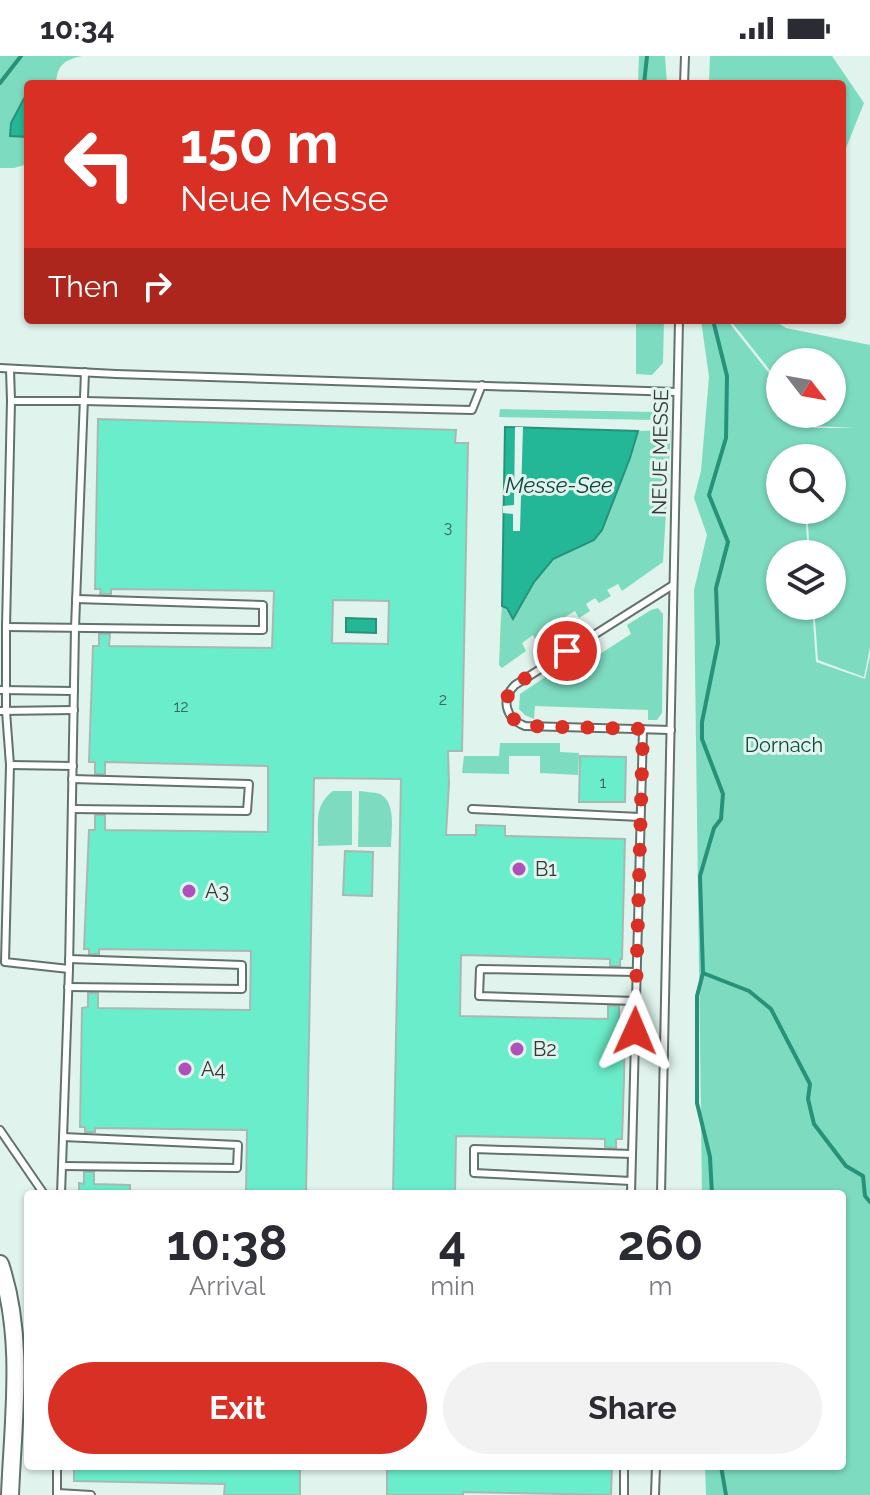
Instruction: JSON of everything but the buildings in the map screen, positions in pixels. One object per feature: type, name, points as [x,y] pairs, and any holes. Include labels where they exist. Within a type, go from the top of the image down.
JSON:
[{"type":"street","points":[[0,1264],[9,1291],[15,1334],[10,1495]]},
{"type":"lane","points":[[684,58],[684,80]]},
{"type":"lane","name":"NEUE MESSE","points":[[661,1190],[679,324]]},
{"type":"lane","points":[[0,368],[677,392]]},
{"type":"lane","points":[[0,970],[5,962],[10,765],[3,690],[10,369]]},
{"type":"lane","points":[[61,1190],[69,969],[75,628],[85,372]]},
{"type":"lane","points":[[11,401],[472,410],[482,385]]},
{"type":"lane","points":[[671,730],[525,726],[509,716],[506,699],[515,685],[673,585]]},
{"type":"lane","points":[[6,627],[263,630],[263,605],[76,599]]},
{"type":"lane","points":[[3,690],[74,691]]},
{"type":"lane","points":[[3,711],[74,710]]},
{"type":"lane","points":[[631,1190],[643,729]]},
{"type":"lane","points":[[10,765],[73,766]]},
{"type":"lane","points":[[72,779],[249,784],[247,811],[72,809]]},
{"type":"lane","points":[[472,809],[640,817]]},
{"type":"lane","points":[[68,987],[242,989],[242,965],[69,959]]},
{"type":"lane","points":[[5,962],[69,969]]},
{"type":"lane","points":[[635,1001],[479,996],[480,969],[636,972]]},
{"type":"lane","points":[[0,1130],[41,1190]]},
{"type":"lane","points":[[62,1166],[237,1168],[238,1145],[63,1137]]},
{"type":"lane","points":[[631,1181],[474,1173],[474,1149],[632,1154]]},
{"type":"lane","points":[[57,1470],[57,1494],[91,1495]]},
{"type":"lane","points":[[624,1470],[624,1495]]},
{"type":"lane","points":[[655,1495],[656,1470]]},
{"type":"green space","points":[[0,56],[82,56],[63,64],[57,80],[24,80],[24,99],[11,123],[11,136],[24,137],[24,165],[0,168]]},
{"type":"green space","points":[[639,56],[665,56],[667,80],[638,80]]},
{"type":"green space","points":[[710,56],[832,56],[864,103],[846,148],[846,80],[709,80]]},
{"type":"green space","points":[[636,324],[664,324],[663,363],[652,375],[636,374]]},
{"type":"green space","name":"Dornach","points":[[702,324],[730,324],[766,369],[766,428],[855,428],[846,428],[846,348],[766,348],[766,365],[733,324],[780,324],[786,328],[870,345],[870,647],[864,677],[818,660],[815,620],[846,620],[846,540],[809,540],[808,524],[846,524],[846,444],[766,444],[766,524],[806,524],[807,540],[766,540],[766,620],[813,620],[816,662],[865,679],[870,656],[870,1495],[706,1495],[705,1470],[846,1470],[846,1190],[702,1190],[694,590],[707,535],[694,498],[701,471],[709,377]]},
{"type":"green space","points":[[500,409],[657,412],[656,420],[499,417]]},
{"type":"green space","points":[[671,430],[663,562],[622,591],[618,584],[607,590],[611,596],[599,603],[595,598],[586,604],[590,611],[579,618],[575,611],[565,617],[568,623],[559,629],[554,624],[543,630],[546,637],[537,642],[533,635],[522,643],[526,651],[502,668],[499,665],[502,606],[513,618],[534,582],[553,559],[602,530],[638,431]]},
{"type":"green space","points":[[658,608],[663,614],[662,713],[657,720],[648,720],[648,710],[535,706],[534,719],[519,709],[520,694],[562,666],[567,675],[631,634],[627,625]]},
{"type":"green space","points":[[500,743],[560,743],[560,752],[579,753],[578,775],[540,773],[540,756],[509,756],[509,774],[462,773],[464,756],[499,756]]},
{"type":"green space","points":[[333,791],[352,791],[352,845],[318,846],[320,809]]},
{"type":"green space","points":[[359,791],[380,794],[389,804],[391,847],[358,847]]},
{"type":"water","points":[[24,99],[24,137],[10,136],[11,123]]},
{"type":"water","name":"Messe-See","points":[[505,427],[638,431],[602,530],[594,540],[553,559],[534,582],[513,619],[507,608],[502,606]]},
{"type":"water","points":[[346,618],[376,619],[376,633],[346,632]]},
{"type":"pier","points":[[515,427],[523,427],[520,531],[513,531],[513,514],[503,513],[503,506],[514,505]]},
{"type":"waterway","points":[[0,83],[21,56]]},
{"type":"waterway","points":[[644,80],[647,56]]},
{"type":"waterway","points":[[712,1190],[710,1157],[697,1103],[697,996],[703,973],[700,876],[714,828],[721,819],[723,794],[702,739],[702,722],[718,643],[716,588],[728,542],[709,495],[726,438],[727,376],[714,324]]},
{"type":"waterway","points":[[703,973],[749,991],[771,1009],[810,1084],[808,1099],[814,1124],[846,1166],[863,1176],[865,1196],[870,1202]]},
{"type":"waterway","points":[[722,1470],[726,1495]]},
{"type":"place","name":"B1","points":[[519,869]]},
{"type":"place","name":"A3","points":[[189,891]]},
{"type":"place","name":"B2","points":[[517,1049]]},
{"type":"place","name":"A4","points":[[185,1069]]},
{"type":"route","points":[[567,651],[509,690],[506,708],[515,722],[525,726],[643,729],[635,1031]]}]
